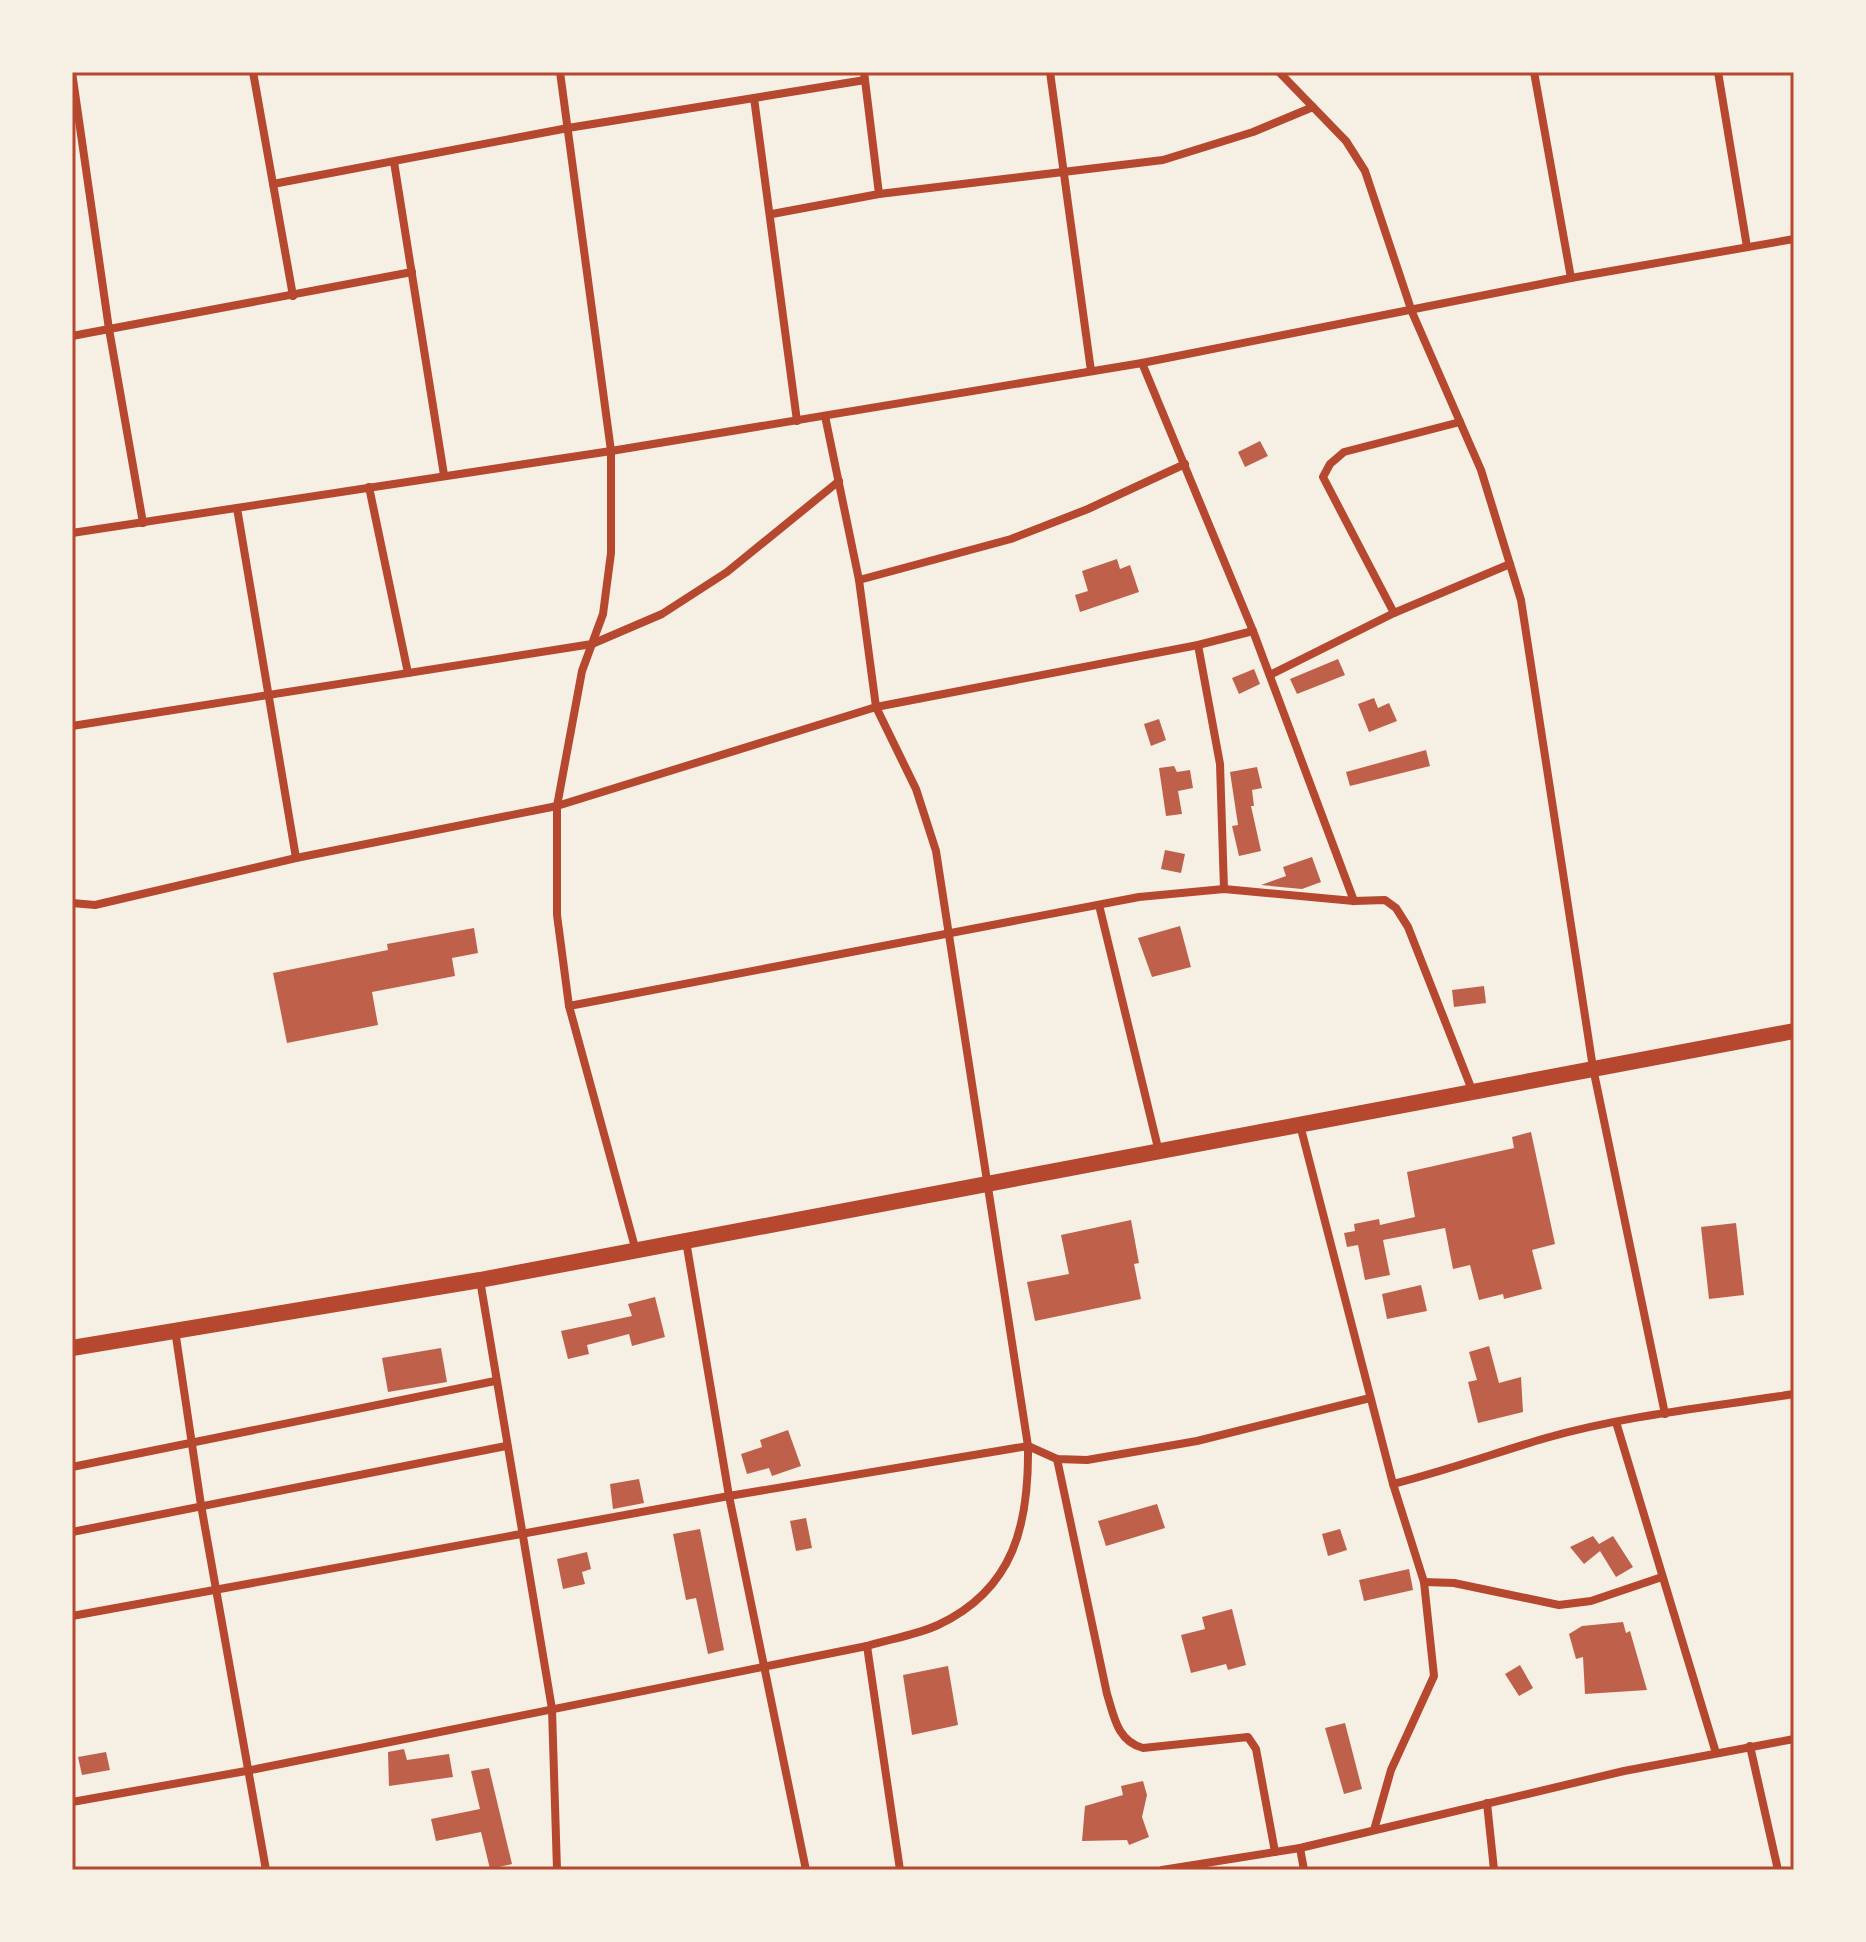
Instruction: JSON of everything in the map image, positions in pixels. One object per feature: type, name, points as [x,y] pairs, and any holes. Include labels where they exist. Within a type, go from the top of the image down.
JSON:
[{"type":"highway","points":[[72,1348],[480,1280],[1794,1031]]},
{"type":"street","points":[[72,72],[109,329],[143,523]]},
{"type":"street","points":[[253,72],[293,296]]},
{"type":"street","points":[[560,72],[611,451],[611,553],[603,614],[582,671],[557,806],[557,915],[569,1006],[636,1251]]},
{"type":"street","points":[[1050,72],[1091,371]]},
{"type":"street","points":[[1279,72],[1346,141],[1365,171],[1412,312],[1481,470],[1510,564],[1523,614],[1593,1068],[1665,1414]]},
{"type":"street","points":[[1534,72],[1571,278]]},
{"type":"street","points":[[1718,72],[1747,247]]},
{"type":"street","points":[[273,184],[864,76],[879,194]]},
{"type":"street","points":[[754,98],[772,214],[797,421]]},
{"type":"street","points":[[772,214],[879,194],[1163,160],[1253,132],[1313,107]]},
{"type":"street","points":[[394,162],[444,475]]},
{"type":"street","points":[[72,533],[611,451],[1142,363],[1412,312],[1571,278],[1794,239]]},
{"type":"street","points":[[72,336],[412,272]]},
{"type":"street","points":[[1142,363],[1253,631],[1354,901]]},
{"type":"street","points":[[72,1802],[246,1771],[867,1646],[937,1625],[976,1601],[1016,1550],[1029,1498],[1028,1446],[990,1183],[936,851],[916,789],[876,707],[859,580],[825,416]]},
{"type":"street","points":[[1394,613],[1323,477],[1330,464],[1344,452],[1460,422]]},
{"type":"street","points":[[859,580],[1011,539],[1088,509],[1185,464]]},
{"type":"street","points":[[72,726],[592,644],[662,614],[727,572],[839,481]]},
{"type":"street","points":[[369,487],[408,673]]},
{"type":"street","points":[[237,508],[296,858]]},
{"type":"street","points":[[1270,675],[1394,613],[1510,564]]},
{"type":"street","points":[[72,903],[95,905],[296,858],[557,806],[876,707],[1198,645],[1253,631]]},
{"type":"street","points":[[1198,645],[1220,764],[1224,889]]},
{"type":"street","points":[[569,1006],[950,936],[1139,897],[1224,889],[1354,901],[1385,900],[1396,908],[1408,927],[1472,1090]]},
{"type":"street","points":[[1099,905],[1159,1152]]},
{"type":"street","points":[[1300,1124],[1393,1484],[1424,1582],[1434,1676],[1391,1770],[1374,1830]]},
{"type":"street","points":[[686,1241],[729,1496],[806,1870]]},
{"type":"street","points":[[480,1280],[552,1709],[557,1870]]},
{"type":"street","points":[[175,1329],[215,1590],[266,1870]]},
{"type":"street","points":[[72,1467],[495,1381]]},
{"type":"street","points":[[1393,1484],[1460,1468],[1546,1438],[1616,1422],[1794,1394]]},
{"type":"street","points":[[72,1616],[729,1496],[1028,1446],[1057,1459],[1087,1460],[1197,1441],[1370,1398]]},
{"type":"street","points":[[1616,1422],[1716,1753]]},
{"type":"street","points":[[72,1532],[506,1446]]},
{"type":"street","points":[[1057,1459],[1107,1694],[1118,1731],[1132,1745],[1143,1748],[1248,1737],[1256,1749],[1275,1852]]},
{"type":"street","points":[[1424,1582],[1454,1583],[1559,1605],[1591,1601],[1662,1577]]},
{"type":"street","points":[[867,1646],[900,1870]]},
{"type":"street","points":[[1162,1870],[1300,1848],[1487,1803],[1794,1739]]},
{"type":"street","points":[[1750,1746],[1778,1870]]},
{"type":"street","points":[[1487,1803],[1494,1870]]},
{"type":"street","points":[[1300,1848],[1304,1870]]},
{"type":"building","points":[[1260,441],[1268,456],[1245,467],[1238,452]]},
{"type":"building","points":[[1117,559],[1120,569],[1130,565],[1139,592],[1080,612],[1075,595],[1088,591],[1082,571]]},
{"type":"building","points":[[1338,659],[1345,675],[1297,694],[1290,679]]},
{"type":"building","points":[[1254,669],[1260,684],[1239,694],[1232,678]]},
{"type":"building","points":[[1374,698],[1378,708],[1389,703],[1397,721],[1369,732],[1358,704]]},
{"type":"building","points":[[1159,719],[1166,740],[1151,746],[1144,724]]},
{"type":"building","points":[[1426,750],[1430,766],[1350,786],[1346,772]]},
{"type":"building","points":[[1174,766],[1177,772],[1190,770],[1193,788],[1178,791],[1182,814],[1166,816],[1159,768]]},
{"type":"building","points":[[1257,767],[1262,788],[1252,790],[1254,806],[1251,806],[1261,851],[1239,856],[1232,826],[1238,825],[1230,772]]},
{"type":"building","points":[[1165,850],[1185,854],[1181,873],[1161,869]]},
{"type":"building","points":[[1312,857],[1321,882],[1302,889],[1261,885],[1286,876],[1283,867]]},
{"type":"building","points":[[1180,926],[1191,967],[1152,977],[1138,938]]},
{"type":"building","points":[[474,928],[478,953],[452,958],[455,976],[372,992],[378,1025],[287,1043],[273,973],[388,950],[387,944]]},
{"type":"building","points":[[1484,986],[1486,1003],[1454,1007],[1452,990]]},
{"type":"building","points":[[1531,1132],[1555,1244],[1532,1250],[1542,1289],[1504,1299],[1503,1294],[1479,1300],[1470,1265],[1453,1269],[1445,1228],[1383,1240],[1390,1275],[1365,1280],[1358,1245],[1347,1247],[1344,1233],[1355,1231],[1354,1224],[1379,1219],[1380,1225],[1415,1217],[1407,1172],[1514,1148],[1512,1137]]},
{"type":"building","points":[[1131,1220],[1139,1263],[1134,1264],[1141,1299],[1035,1321],[1027,1282],[1069,1274],[1061,1235]]},
{"type":"building","points":[[1736,1223],[1744,1295],[1709,1299],[1701,1227]]},
{"type":"building","points":[[1421,1285],[1427,1311],[1387,1319],[1382,1294]]},
{"type":"building","points":[[655,1297],[665,1337],[632,1346],[629,1334],[587,1345],[589,1354],[568,1359],[561,1331],[632,1316],[628,1304]]},
{"type":"building","points":[[1489,1346],[1499,1383],[1521,1377],[1523,1412],[1478,1423],[1468,1382],[1477,1380],[1469,1352]]},
{"type":"building","points":[[441,1348],[447,1382],[388,1392],[382,1358]]},
{"type":"building","points":[[788,1430],[801,1466],[772,1476],[769,1468],[747,1474],[741,1454],[762,1447],[760,1440]]},
{"type":"building","points":[[639,1479],[644,1503],[613,1509],[610,1484]]},
{"type":"building","points":[[1157,1504],[1165,1528],[1106,1546],[1098,1521]]},
{"type":"building","points":[[806,1518],[812,1548],[796,1551],[790,1521]]},
{"type":"building","points":[[700,1529],[724,1650],[708,1654],[696,1598],[686,1600],[673,1534]]},
{"type":"building","points":[[1340,1529],[1347,1550],[1328,1556],[1322,1534]]},
{"type":"building","points":[[1593,1536],[1599,1544],[1613,1536],[1633,1567],[1616,1577],[1600,1551],[1584,1564],[1570,1547]]},
{"type":"building","points":[[587,1552],[591,1569],[582,1572],[585,1584],[563,1589],[557,1559]]},
{"type":"building","points":[[1409,1569],[1413,1590],[1364,1601],[1359,1580]]},
{"type":"building","points":[[1232,1609],[1246,1665],[1228,1670],[1226,1664],[1191,1673],[1181,1635],[1205,1629],[1202,1617]]},
{"type":"building","points":[[1623,1622],[1626,1633],[1630,1631],[1647,1690],[1585,1694],[1583,1657],[1576,1659],[1569,1634],[1582,1626]]},
{"type":"building","points":[[1520,1665],[1533,1688],[1519,1696],[1505,1674]]},
{"type":"building","points":[[948,1666],[958,1725],[912,1735],[903,1675]]},
{"type":"building","points":[[1345,1723],[1362,1789],[1344,1794],[1325,1728]]},
{"type":"building","points":[[404,1749],[407,1760],[449,1754],[453,1777],[389,1786],[388,1752]]},
{"type":"building","points":[[106,1752],[110,1770],[82,1775],[78,1757]]},
{"type":"building","points":[[489,1768],[512,1864],[490,1869],[481,1832],[436,1841],[431,1819],[480,1809],[471,1771]]},
{"type":"building","points":[[1143,1781],[1147,1795],[1142,1817],[1149,1837],[1129,1845],[1127,1840],[1082,1841],[1085,1806],[1123,1795],[1121,1786]]}]
